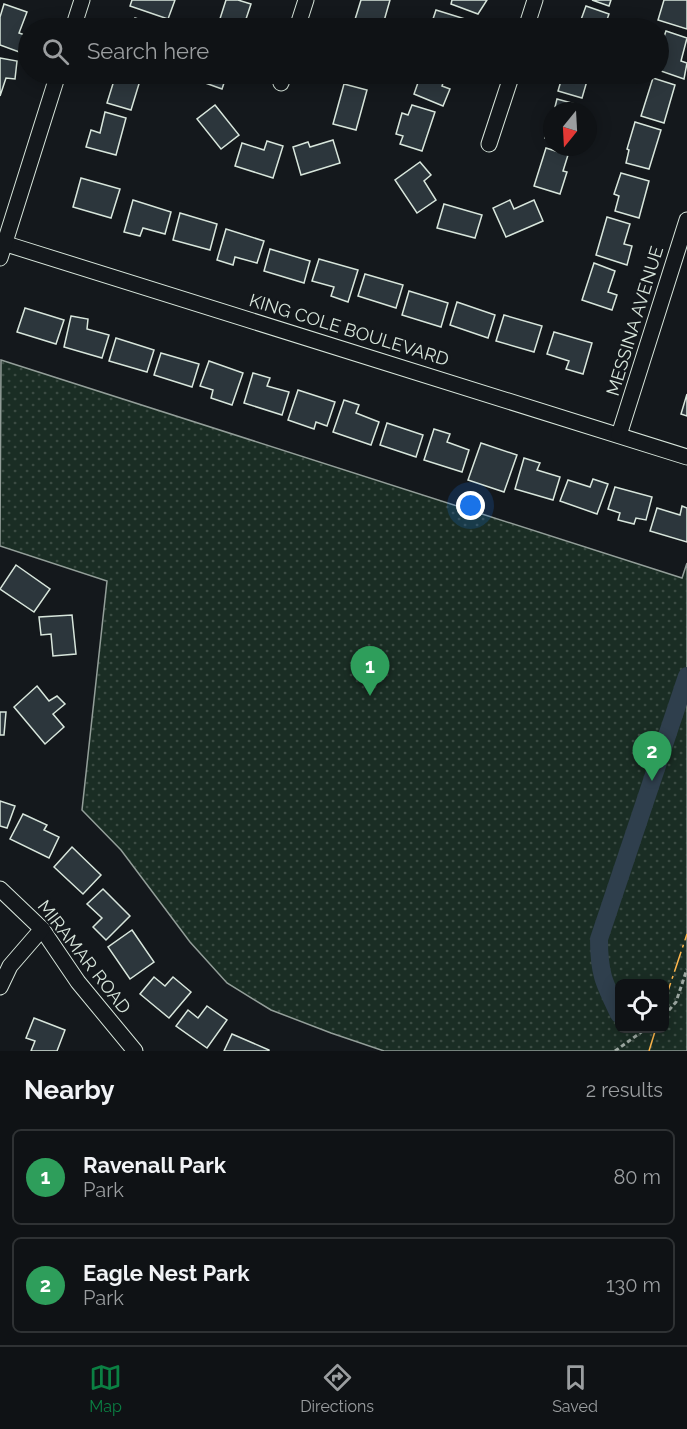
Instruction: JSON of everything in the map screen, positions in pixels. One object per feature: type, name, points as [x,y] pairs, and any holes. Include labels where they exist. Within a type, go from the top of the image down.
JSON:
[{"type":"street","points":[[76,18],[82,0]]},
{"type":"street","points":[[300,18],[306,0]]},
{"type":"street","points":[[529,18],[535,0]]},
{"type":"street","points":[[1,248],[55,84]]},
{"type":"street","points":[[489,144],[509,84]]},
{"type":"street","name":"MESSINA AVENUE","points":[[619,435],[687,220]]},
{"type":"street","name":"KING COLE BOULEVARD","points":[[1,248],[687,457]]},
{"type":"street","name":"MIRAMAR ROAD","points":[[0,889],[42,929],[78,982],[135,1051]]},
{"type":"street","points":[[0,987],[10,966],[42,929]]},
{"type":"path","points":[[669,1010],[676,1002],[687,969]]},
{"type":"path","points":[[615,1051],[641,1033]]},
{"type":"green space","points":[[1,360],[682,578],[687,563],[687,1051],[384,1051],[271,1010],[227,983],[190,942],[121,850],[82,810],[107,581],[0,546]]},
{"type":"building","points":[[132,0],[175,0],[168,18],[130,6]]},
{"type":"building","points":[[226,0],[238,0],[251,4],[246,18],[220,18]]},
{"type":"building","points":[[361,0],[390,0],[385,18],[355,18]]},
{"type":"building","points":[[452,0],[487,0],[478,14],[451,4]]},
{"type":"building","points":[[592,0],[611,0],[609,6]]},
{"type":"building","points":[[664,0],[687,0],[687,29],[669,23],[669,18],[659,18]]},
{"type":"building","points":[[4,4],[27,12],[25,18],[18,18],[18,52],[0,45],[0,17]]},
{"type":"building","points":[[586,6],[609,14],[608,18],[582,18]]},
{"type":"building","points":[[436,10],[462,18],[433,18]]},
{"type":"building","points":[[669,32],[687,38],[681,61],[687,63],[684,79],[669,74]]},
{"type":"building","points":[[0,58],[17,61],[15,79],[6,78],[0,96]]},
{"type":"building","points":[[113,84],[139,84],[131,110],[107,103]]},
{"type":"building","points":[[208,84],[224,84],[222,89]]},
{"type":"building","points":[[344,84],[367,90],[356,130],[333,124]]},
{"type":"building","points":[[418,84],[443,84],[442,86],[450,89],[443,106],[414,94]]},
{"type":"building","points":[[560,84],[586,84],[582,98],[558,91]]},
{"type":"building","points":[[651,84],[675,85],[664,123],[641,116]]},
{"type":"building","points":[[215,105],[239,135],[221,149],[197,119]]},
{"type":"building","points":[[412,105],[435,112],[422,151],[400,144],[403,136],[396,134],[402,113],[408,115]]},
{"type":"building","points":[[105,112],[126,118],[116,155],[86,147],[91,130],[100,133]]},
{"type":"building","points":[[635,122],[661,130],[649,169],[626,163],[629,150],[627,149]]},
{"type":"building","points":[[333,140],[340,163],[301,175],[293,147],[308,142],[310,147]]},
{"type":"building","points":[[267,141],[283,146],[273,178],[235,166],[242,143],[264,150]]},
{"type":"building","points":[[543,156],[568,156],[563,171],[567,172],[560,194],[534,186]]},
{"type":"building","points":[[420,162],[431,175],[424,181],[436,200],[417,213],[395,180]]},
{"type":"building","points":[[621,173],[649,181],[639,218],[615,211],[619,196],[614,194]]},
{"type":"building","points":[[81,178],[120,189],[111,218],[73,207]]},
{"type":"building","points":[[133,200],[171,212],[165,234],[143,228],[140,236],[124,232]]},
{"type":"building","points":[[510,200],[514,209],[534,200],[543,221],[506,237],[493,208]]},
{"type":"building","points":[[444,204],[482,215],[475,238],[437,228]]},
{"type":"building","points":[[180,213],[217,224],[210,250],[173,240]]},
{"type":"building","points":[[607,217],[630,224],[624,244],[632,246],[627,265],[596,255]]},
{"type":"building","points":[[226,229],[264,241],[257,263],[235,257],[233,265],[217,260]]},
{"type":"building","points":[[270,249],[310,261],[304,283],[264,271]]},
{"type":"building","points":[[319,259],[358,270],[348,302],[331,296],[334,287],[312,281]]},
{"type":"building","points":[[594,263],[615,271],[608,292],[617,295],[612,310],[582,300]]},
{"type":"building","points":[[365,274],[403,285],[396,308],[358,296]]},
{"type":"building","points":[[409,291],[448,303],[441,327],[402,315]]},
{"type":"building","points":[[457,302],[495,315],[488,338],[450,325]]},
{"type":"building","points":[[25,308],[64,320],[56,344],[17,332]]},
{"type":"building","points":[[504,315],[542,326],[534,352],[496,341]]},
{"type":"building","points":[[71,316],[88,319],[87,329],[109,335],[102,358],[64,347]]},
{"type":"building","points":[[554,332],[592,343],[583,374],[566,369],[569,361],[547,354]]},
{"type":"building","points":[[116,338],[154,350],[147,372],[109,361]]},
{"type":"building","points":[[161,353],[199,364],[192,387],[154,375]]},
{"type":"building","points":[[209,361],[243,373],[232,405],[211,398],[213,390],[200,386]]},
{"type":"building","points":[[253,373],[270,378],[267,386],[289,392],[282,415],[244,403]]},
{"type":"building","points":[[298,390],[335,402],[327,426],[316,422],[314,429],[288,420]]},
{"type":"building","points":[[687,394],[687,416],[681,414]]},
{"type":"building","points":[[344,400],[359,405],[356,413],[379,422],[371,445],[333,432]]},
{"type":"building","points":[[387,423],[423,435],[416,457],[380,445]]},
{"type":"building","points":[[434,429],[450,434],[447,442],[469,450],[462,472],[424,460]]},
{"type":"building","points":[[481,443],[517,455],[504,492],[468,480]]},
{"type":"building","points":[[524,458],[540,463],[537,470],[560,477],[553,500],[515,489]]},
{"type":"building","points":[[593,479],[608,484],[597,514],[560,501],[568,480],[590,487]]},
{"type":"building","points":[[615,487],[652,497],[646,520],[636,518],[634,524],[618,520],[620,513],[608,509]]},
{"type":"building","points":[[682,506],[687,508],[687,542],[650,531],[657,508],[680,515]]},
{"type":"building","points":[[16,565],[50,589],[34,612],[0,589]]},
{"type":"building","points":[[72,615],[76,654],[53,656],[51,634],[41,635],[39,617]]},
{"type":"building","points":[[37,686],[49,701],[57,696],[65,704],[53,714],[64,727],[45,744],[14,707]]},
{"type":"building","points":[[0,712],[6,712],[4,735],[0,735]]},
{"type":"building","points":[[0,801],[15,806],[7,828],[0,826]]},
{"type":"building","points":[[23,814],[47,825],[44,830],[59,837],[49,858],[10,839]]},
{"type":"building","points":[[72,847],[101,875],[83,894],[54,867]]},
{"type":"building","points":[[103,889],[130,916],[106,940],[93,927],[102,918],[87,904]]},
{"type":"building","points":[[132,930],[154,962],[130,979],[108,947]]},
{"type":"building","points":[[154,977],[165,986],[173,977],[191,992],[169,1018],[140,994]]},
{"type":"building","points":[[207,1006],[227,1020],[207,1048],[176,1026],[188,1010],[198,1018]]},
{"type":"building","points":[[34,1018],[65,1030],[57,1051],[31,1051],[35,1041],[26,1038]]},
{"type":"building","points":[[232,1034],[269,1050],[269,1051],[224,1051]]},
{"type":"waterway","points":[[615,1005],[603,978],[599,939],[687,676]]},
{"type":"power","points":[[669,988],[687,934]]},
{"type":"power","points":[[649,1051],[654,1033]]},
{"type":"place","name":"Ravenall Park","points":[[370,696]]},
{"type":"place","name":"Eagle Nest Park","points":[[652,781]]}]
